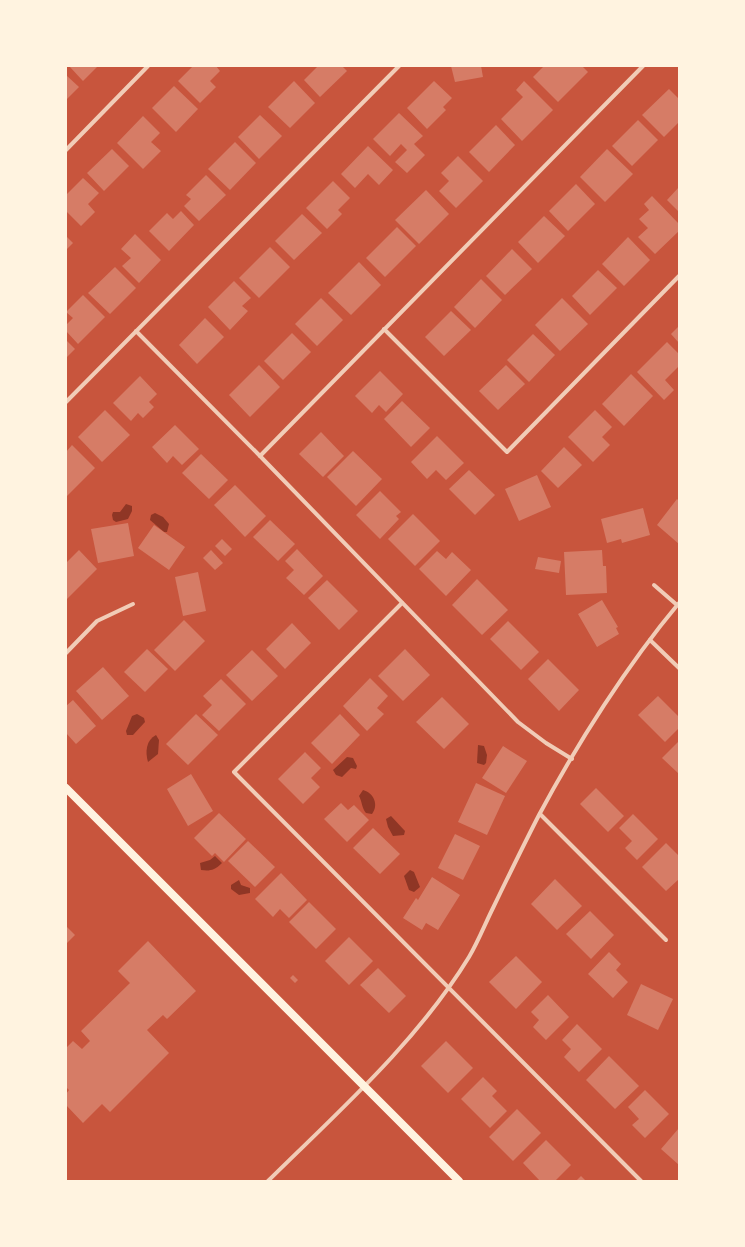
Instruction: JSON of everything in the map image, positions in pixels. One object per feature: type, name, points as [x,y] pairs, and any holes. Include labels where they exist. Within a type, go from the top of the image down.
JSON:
[{"type":"main road","points":[[66,788],[458,1181]]},
{"type":"street","points":[[66,150],[148,66]]},
{"type":"street","points":[[66,402],[399,66]]},
{"type":"street","points":[[260,456],[643,66]]},
{"type":"street","points":[[384,329],[507,452],[679,276]]},
{"type":"street","points":[[136,331],[260,456],[518,722],[546,743],[572,759]]},
{"type":"street","points":[[268,1181],[363,1086],[429,1013],[470,956],[540,814],[572,759],[650,640],[678,604],[654,586]]},
{"type":"street","points":[[402,603],[234,772],[641,1181]]},
{"type":"street","points":[[66,653],[97,621],[133,604]]},
{"type":"street","points":[[650,640],[679,668]]},
{"type":"street","points":[[540,814],[666,940]]},
{"type":"shaded area","points":[[126,504],[132,506],[132,511],[128,519],[116,522],[113,520],[113,512],[120,512]]},
{"type":"shaded area","points":[[155,513],[163,517],[169,524],[167,532],[164,532],[150,520],[151,515]]},
{"type":"shaded area","points":[[137,714],[144,718],[145,722],[133,735],[127,735],[126,731],[132,716]]},
{"type":"shaded area","points":[[156,735],[159,740],[158,754],[148,762],[148,743]]},
{"type":"shaded area","points":[[478,745],[484,746],[487,755],[486,763],[484,765],[477,763]]},
{"type":"shaded area","points":[[347,757],[353,758],[357,766],[356,769],[351,768],[342,777],[336,775],[333,770]]},
{"type":"shaded area","points":[[363,790],[373,797],[375,807],[372,814],[366,813],[363,807],[359,796]]},
{"type":"shaded area","points":[[391,816],[405,831],[404,835],[393,836],[386,819]]},
{"type":"shaded area","points":[[215,856],[222,863],[212,870],[201,870],[200,863],[210,860]]},
{"type":"shaded area","points":[[410,870],[414,872],[420,887],[414,892],[409,890],[404,876]]},
{"type":"shaded area","points":[[239,880],[241,885],[250,888],[250,893],[239,895],[231,889],[231,885]]},
{"type":"building","points":[[69,66],[98,66],[83,81]]},
{"type":"building","points":[[193,66],[216,66],[220,71],[210,81],[216,87],[200,103],[178,81]]},
{"type":"building","points":[[318,66],[342,66],[347,71],[320,97],[304,80]]},
{"type":"building","points":[[451,66],[481,66],[483,77],[455,82]]},
{"type":"building","points":[[544,66],[582,66],[588,72],[558,102],[533,77]]},
{"type":"building","points":[[66,75],[79,87],[66,100]]},
{"type":"building","points":[[294,81],[315,103],[290,128],[268,107]]},
{"type":"building","points":[[434,81],[452,98],[443,107],[446,110],[427,129],[407,108]]},
{"type":"building","points":[[524,81],[553,110],[522,141],[501,119],[523,97],[516,90]]},
{"type":"building","points":[[174,86],[198,109],[176,132],[152,108]]},
{"type":"building","points":[[669,89],[679,99],[679,122],[664,137],[642,115]]},
{"type":"building","points":[[399,113],[423,136],[414,144],[425,155],[407,173],[395,162],[407,150],[401,144],[390,156],[373,139]]},
{"type":"building","points":[[260,115],[282,136],[259,159],[238,137]]},
{"type":"building","points":[[143,116],[160,133],[151,142],[161,151],[143,169],[117,143]]},
{"type":"building","points":[[638,120],[658,140],[632,166],[612,146]]},
{"type":"building","points":[[496,125],[515,145],[489,172],[469,152]]},
{"type":"building","points":[[235,142],[256,163],[230,190],[208,169]]},
{"type":"building","points":[[368,146],[393,170],[379,185],[368,174],[355,188],[341,174]]},
{"type":"building","points":[[112,149],[129,166],[104,191],[87,173]]},
{"type":"building","points":[[607,149],[633,174],[605,202],[580,177]]},
{"type":"building","points":[[458,156],[483,181],[456,208],[439,191],[449,181],[441,173]]},
{"type":"building","points":[[206,175],[226,195],[199,221],[184,206],[191,199],[186,195]]},
{"type":"building","points":[[83,178],[99,193],[88,204],[95,212],[81,226],[66,211],[66,195]]},
{"type":"building","points":[[333,181],[350,198],[338,210],[342,214],[327,229],[306,208]]},
{"type":"building","points":[[576,184],[595,204],[568,231],[549,211]]},
{"type":"building","points":[[679,187],[679,212],[667,200]]},
{"type":"building","points":[[426,190],[449,214],[419,244],[395,220]]},
{"type":"building","points":[[652,196],[679,224],[679,231],[655,254],[638,237],[648,228],[639,219],[649,210],[644,204]]},
{"type":"building","points":[[181,211],[194,225],[169,251],[149,231],[167,213],[173,219]]},
{"type":"building","points":[[302,214],[322,233],[294,260],[275,241]]},
{"type":"building","points":[[544,216],[565,236],[538,263],[518,242]]},
{"type":"building","points":[[397,227],[416,246],[385,277],[366,258]]},
{"type":"building","points":[[135,234],[161,260],[139,283],[122,266],[131,258],[121,249]]},
{"type":"building","points":[[66,236],[73,243],[66,250]]},
{"type":"building","points":[[628,237],[650,260],[624,286],[602,264]]},
{"type":"building","points":[[270,247],[290,267],[259,298],[239,278]]},
{"type":"building","points":[[512,249],[532,269],[505,295],[486,276]]},
{"type":"building","points":[[359,262],[381,285],[351,315],[328,293]]},
{"type":"building","points":[[115,267],[136,288],[110,314],[88,293]]},
{"type":"building","points":[[598,270],[617,288],[590,315],[572,296]]},
{"type":"building","points":[[481,279],[502,300],[475,328],[454,307]]},
{"type":"building","points":[[234,281],[251,298],[242,306],[248,311],[230,330],[208,307]]},
{"type":"building","points":[[83,295],[105,317],[78,344],[66,331],[66,325],[73,318],[66,312]]},
{"type":"building","points":[[321,298],[343,320],[317,346],[295,324]]},
{"type":"building","points":[[562,298],[588,324],[560,351],[535,325]]},
{"type":"building","points":[[451,311],[471,330],[444,356],[425,337]]},
{"type":"building","points":[[205,318],[224,337],[197,364],[179,345]]},
{"type":"building","points":[[679,326],[679,343],[671,334]]},
{"type":"building","points":[[292,333],[311,352],[283,380],[264,361]]},
{"type":"building","points":[[533,334],[555,355],[529,382],[507,360]]},
{"type":"building","points":[[66,340],[75,349],[66,358]]},
{"type":"building","points":[[667,342],[679,354],[679,366],[665,380],[674,390],[664,400],[637,372]]},
{"type":"building","points":[[259,365],[280,387],[250,417],[229,395]]},
{"type":"building","points":[[506,365],[525,384],[498,410],[479,391]]},
{"type":"building","points":[[380,371],[403,394],[386,412],[379,405],[372,413],[355,396]]},
{"type":"building","points":[[631,374],[653,396],[624,426],[602,404]]},
{"type":"building","points":[[140,376],[157,394],[149,402],[154,407],[143,418],[138,413],[131,421],[113,403]]},
{"type":"building","points":[[402,401],[430,428],[411,447],[384,419]]},
{"type":"building","points":[[105,410],[130,435],[102,462],[78,437]]},
{"type":"building","points":[[595,410],[612,427],[602,437],[610,445],[593,462],[568,437]]},
{"type":"building","points":[[175,425],[199,449],[182,465],[173,456],[167,463],[152,447]]},
{"type":"building","points":[[321,432],[344,456],[323,477],[299,454]]},
{"type":"building","points":[[437,436],[464,463],[446,480],[436,470],[427,479],[411,462]]},
{"type":"building","points":[[72,445],[95,468],[66,497],[66,452]]},
{"type":"building","points":[[564,447],[582,465],[558,488],[541,471]]},
{"type":"building","points":[[353,451],[382,479],[356,506],[327,477]]},
{"type":"building","points":[[201,454],[228,480],[209,499],[182,473]]},
{"type":"building","points":[[469,470],[495,495],[475,515],[449,489]]},
{"type":"building","points":[[537,475],[551,507],[519,521],[505,489]]},
{"type":"building","points":[[235,485],[266,516],[245,537],[214,505]]},
{"type":"building","points":[[380,491],[401,512],[396,516],[399,519],[380,539],[356,515]]},
{"type":"building","points":[[677,499],[679,501],[679,544],[657,525]]},
{"type":"building","points":[[643,508],[650,535],[622,543],[621,539],[607,543],[601,519]]},
{"type":"building","points":[[413,514],[440,541],[415,566],[388,539]]},
{"type":"building","points":[[270,520],[295,544],[278,561],[253,537]]},
{"type":"building","points":[[128,523],[134,556],[98,563],[91,529]]},
{"type":"building","points":[[154,525],[185,547],[169,570],[138,548]]},
{"type":"building","points":[[222,539],[232,549],[225,556],[215,546]]},
{"type":"building","points":[[297,549],[323,576],[304,595],[286,578],[294,570],[285,561]]},
{"type":"building","points":[[79,550],[97,569],[67,599],[66,563]]},
{"type":"building","points":[[211,550],[223,563],[215,570],[203,558]]},
{"type":"building","points":[[602,550],[603,566],[606,566],[607,593],[566,595],[564,552]]},
{"type":"building","points":[[437,551],[446,559],[452,552],[471,570],[446,596],[419,569]]},
{"type":"building","points":[[538,557],[561,561],[559,573],[535,569]]},
{"type":"building","points":[[198,572],[206,611],[183,616],[175,577]]},
{"type":"building","points":[[477,579],[508,610],[482,635],[452,605]]},
{"type":"building","points":[[327,580],[358,611],[339,630],[308,598]]},
{"type":"building","points":[[602,600],[618,627],[616,628],[619,634],[597,647],[578,614]]},
{"type":"building","points":[[184,620],[205,641],[175,671],[154,650]]},
{"type":"building","points":[[508,621],[539,652],[521,670],[490,639]]},
{"type":"building","points":[[292,623],[311,643],[285,669],[266,649]]},
{"type":"building","points":[[147,649],[168,669],[145,692],[124,672]]},
{"type":"building","points":[[405,649],[430,675],[403,701],[378,676]]},
{"type":"building","points":[[252,650],[278,676],[252,701],[226,675]]},
{"type":"building","points":[[548,659],[579,690],[559,711],[528,679]]},
{"type":"building","points":[[103,667],[129,696],[102,720],[76,691]]},
{"type":"building","points":[[370,678],[388,696],[377,708],[384,714],[367,731],[343,706]]},
{"type":"building","points":[[221,679],[246,704],[219,731],[202,715],[212,705],[203,696]]},
{"type":"building","points":[[658,696],[679,717],[679,728],[665,742],[638,715]]},
{"type":"building","points":[[442,697],[469,724],[444,749],[416,722]]},
{"type":"building","points":[[73,700],[96,726],[76,744],[66,733],[66,706]]},
{"type":"building","points":[[196,714],[218,735],[188,765],[166,744]]},
{"type":"building","points":[[340,714],[360,735],[332,764],[311,743]]},
{"type":"building","points":[[679,741],[679,774],[662,758]]},
{"type":"building","points":[[503,746],[527,761],[506,793],[482,778]]},
{"type":"building","points":[[305,752],[321,768],[311,778],[320,787],[303,804],[278,779]]},
{"type":"building","points":[[191,774],[213,811],[188,826],[167,789]]},
{"type":"building","points":[[476,783],[505,796],[487,835],[458,822]]},
{"type":"building","points":[[596,788],[624,816],[608,832],[580,804]]},
{"type":"building","points":[[341,803],[348,810],[354,805],[369,820],[347,842],[324,819]]},
{"type":"building","points":[[219,813],[246,839],[224,862],[215,853],[212,856],[194,838]]},
{"type":"building","points":[[633,814],[658,839],[637,860],[625,848],[632,841],[619,828]]},
{"type":"building","points":[[373,828],[400,854],[380,874],[353,848]]},
{"type":"building","points":[[455,834],[480,846],[463,880],[438,868]]},
{"type":"building","points":[[248,841],[275,867],[255,887],[228,861]]},
{"type":"building","points":[[666,843],[679,856],[679,879],[666,891],[642,867]]},
{"type":"building","points":[[281,873],[307,900],[289,918],[280,909],[273,917],[255,899]]},
{"type":"building","points":[[432,877],[460,895],[438,930],[426,923],[422,930],[403,918],[416,898],[418,900]]},
{"type":"building","points":[[555,879],[582,906],[557,930],[531,904]]},
{"type":"building","points":[[309,902],[336,929],[316,949],[289,922]]},
{"type":"building","points":[[590,911],[614,935],[591,959],[566,934]]},
{"type":"building","points":[[66,926],[75,935],[66,944]]},
{"type":"building","points":[[349,937],[373,961],[349,985],[325,961]]},
{"type":"building","points":[[148,941],[196,991],[167,1019],[163,1015],[147,1030],[169,1053],[110,1112],[102,1104],[83,1123],[66,1105],[66,1094],[69,1090],[66,1087],[66,1048],[73,1041],[82,1049],[90,1041],[81,1031],[130,983],[118,971]]},
{"type":"building","points":[[609,952],[621,964],[616,970],[628,982],[613,998],[588,974]]},
{"type":"building","points":[[516,956],[542,982],[516,1009],[489,982]]},
{"type":"building","points":[[378,968],[406,996],[389,1013],[360,985]]},
{"type":"building","points":[[293,975],[298,980],[295,983],[290,978]]},
{"type":"building","points":[[641,984],[673,999],[658,1030],[627,1015]]},
{"type":"building","points":[[548,995],[569,1017],[546,1040],[533,1027],[539,1020],[531,1012]]},
{"type":"building","points":[[577,1024],[602,1049],[579,1072],[564,1057],[571,1049],[562,1040]]},
{"type":"building","points":[[446,1041],[473,1068],[448,1093],[421,1066]]},
{"type":"building","points":[[609,1056],[639,1086],[615,1109],[586,1080]]},
{"type":"building","points":[[483,1077],[497,1091],[492,1096],[507,1111],[490,1128],[461,1099]]},
{"type":"building","points":[[645,1090],[669,1114],[645,1138],[632,1125],[639,1119],[628,1107]]},
{"type":"building","points":[[517,1109],[541,1133],[513,1161],[489,1137]]},
{"type":"building","points":[[679,1128],[679,1165],[661,1149]]},
{"type":"building","points":[[546,1140],[571,1165],[555,1181],[540,1181],[523,1163]]},
{"type":"building","points":[[581,1176],[586,1181],[576,1181]]}]
